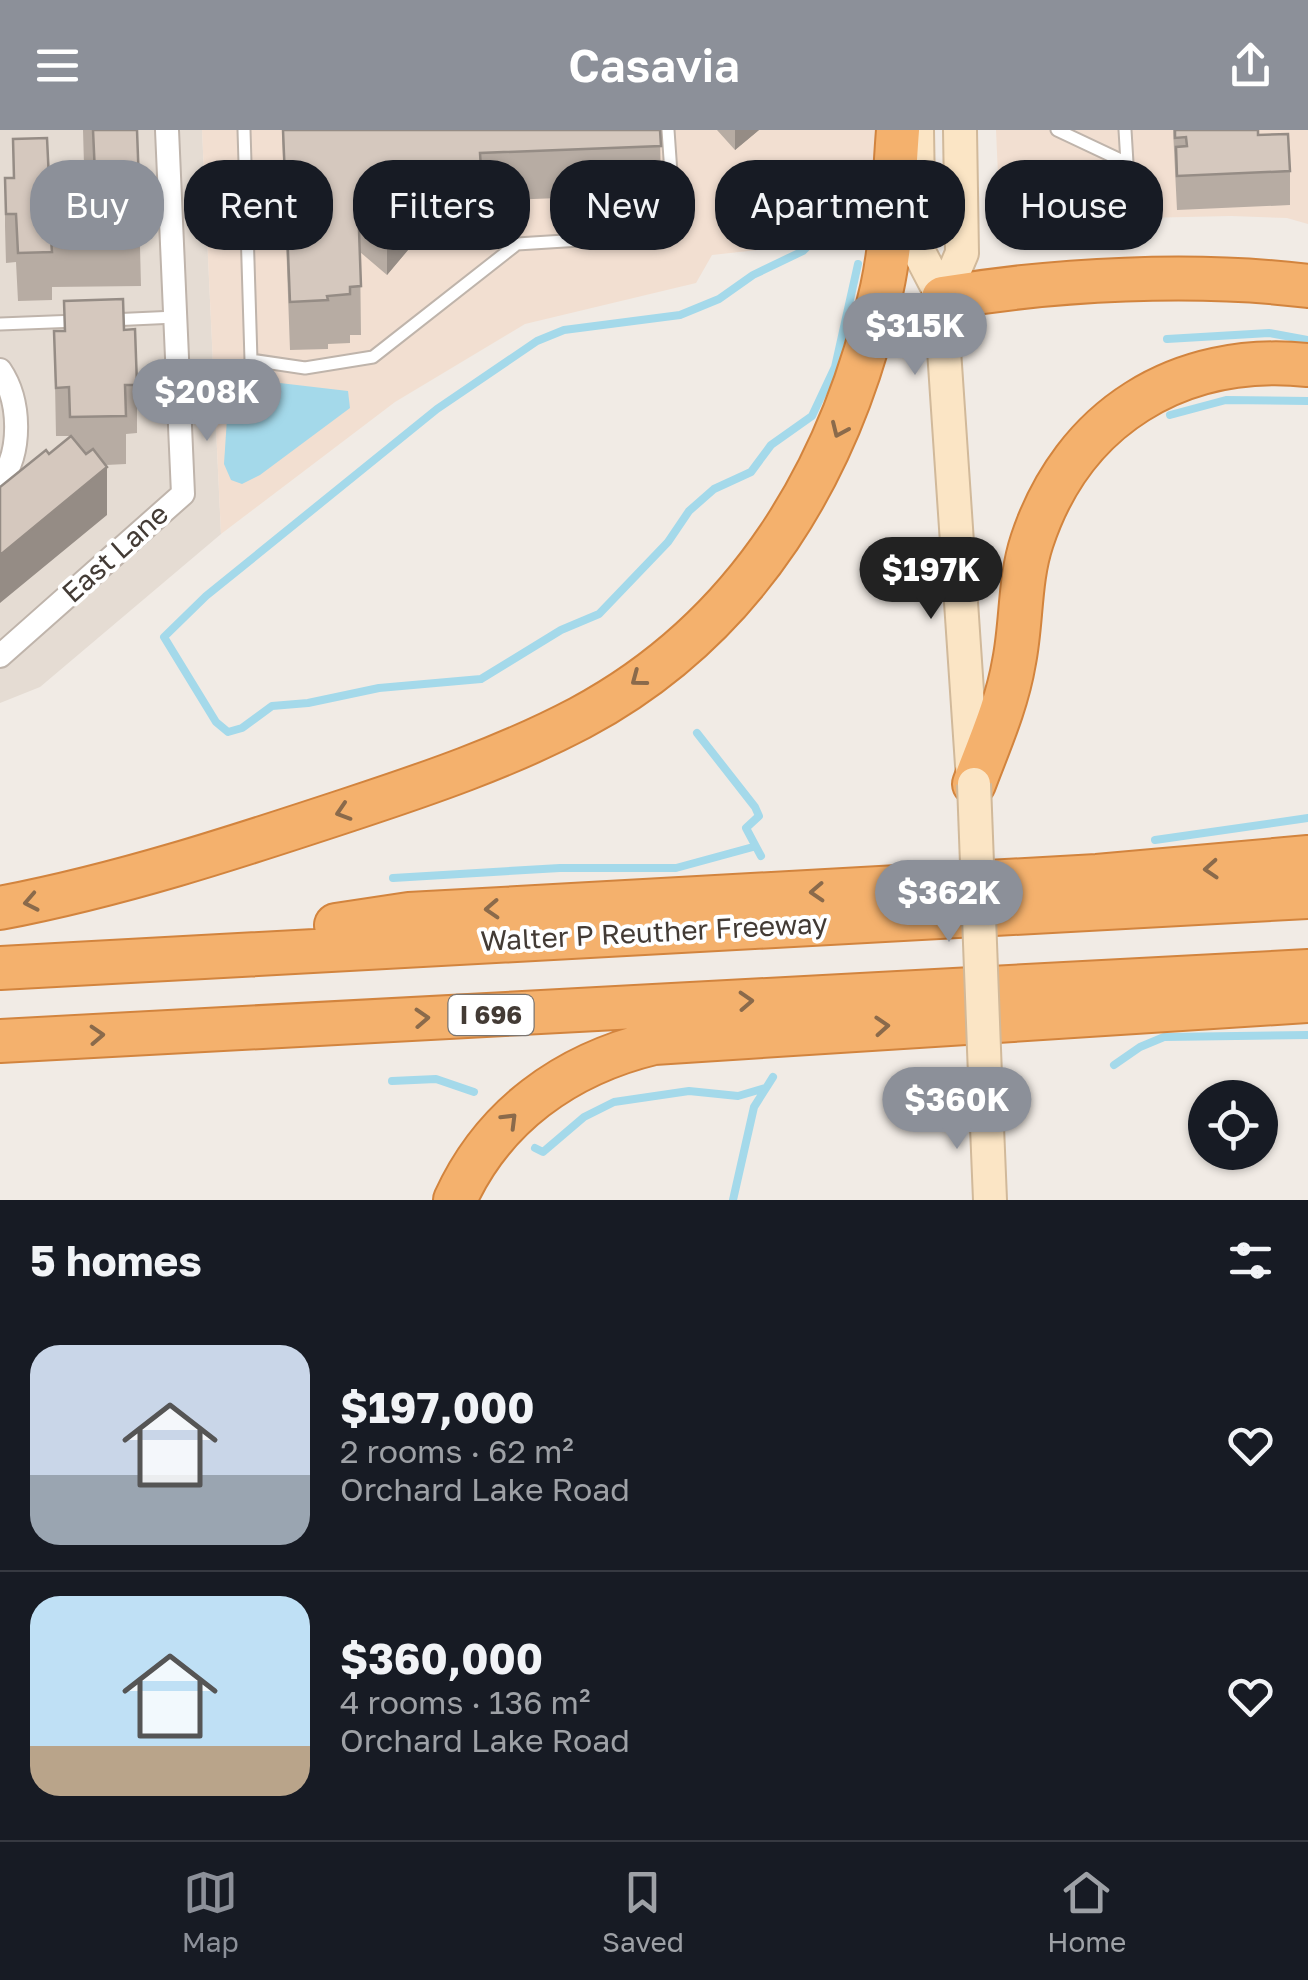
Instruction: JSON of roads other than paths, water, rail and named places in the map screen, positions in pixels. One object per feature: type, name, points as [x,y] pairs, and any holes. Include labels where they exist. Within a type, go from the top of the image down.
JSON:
[{"type":"highway","points":[[0,908],[187,864],[476,765],[584,716],[628,687],[708,622],[770,553],[816,477],[857,387],[883,284],[898,130]]},
{"type":"highway","points":[[944,298],[1031,286],[1250,279],[1308,286]]},
{"type":"highway","points":[[974,784],[1015,661],[1030,546],[1046,502],[1079,453],[1125,406],[1188,375],[1264,361],[1308,366]]},
{"type":"highway","points":[[66,964],[408,914],[1098,876],[1308,857]]},
{"type":"highway","name":"Walter P Reuther Freeway","points":[[0,968],[1308,897]]},
{"type":"highway","name":"I 696","points":[[0,1041],[1308,971]]},
{"type":"highway","points":[[455,1200],[487,1146],[524,1106],[582,1066],[654,1043],[1308,1002]]},
{"type":"main road","points":[[917,130],[919,252],[944,298],[974,784],[990,1200]]},
{"type":"main road","points":[[944,298],[962,253],[960,130]]},
{"type":"street","name":"East Lane","points":[[0,656],[183,494],[167,130]]},
{"type":"street","points":[[0,370],[9,384],[16,424],[13,458],[0,482]]},
{"type":"lane","points":[[244,130],[251,360],[305,368],[373,357],[516,244],[644,236],[673,202],[668,130]]},
{"type":"lane","points":[[1056,130],[1126,163],[1125,130]]},
{"type":"lane","points":[[0,324],[176,318]]},
{"type":"water","points":[[271,382],[348,391],[350,408],[242,484],[231,480],[224,464],[229,388],[236,383]]},
{"type":"waterway","points":[[804,250],[753,275],[719,299],[680,315],[564,330],[537,341],[437,409],[206,596],[164,637],[216,722],[228,732],[242,728],[272,706],[308,703],[379,688],[481,679],[561,630],[599,614],[668,542],[689,511],[714,489],[751,472],[771,445],[812,416],[835,367],[858,264]]},
{"type":"waterway","points":[[1167,339],[1269,333],[1308,340]]},
{"type":"waterway","points":[[1170,415],[1226,400],[1308,401]]},
{"type":"waterway","points":[[697,733],[755,807],[759,816],[746,828],[761,856]]},
{"type":"waterway","points":[[1155,840],[1308,818]]},
{"type":"waterway","points":[[393,878],[560,868],[676,868],[753,847]]},
{"type":"waterway","points":[[1114,1065],[1140,1047],[1164,1037],[1308,1035]]},
{"type":"waterway","points":[[733,1200],[754,1107],[773,1077]]},
{"type":"waterway","points":[[392,1081],[436,1079],[474,1092]]},
{"type":"waterway","points":[[535,1148],[543,1152],[584,1117],[614,1102],[689,1091],[738,1096],[765,1088]]}]
